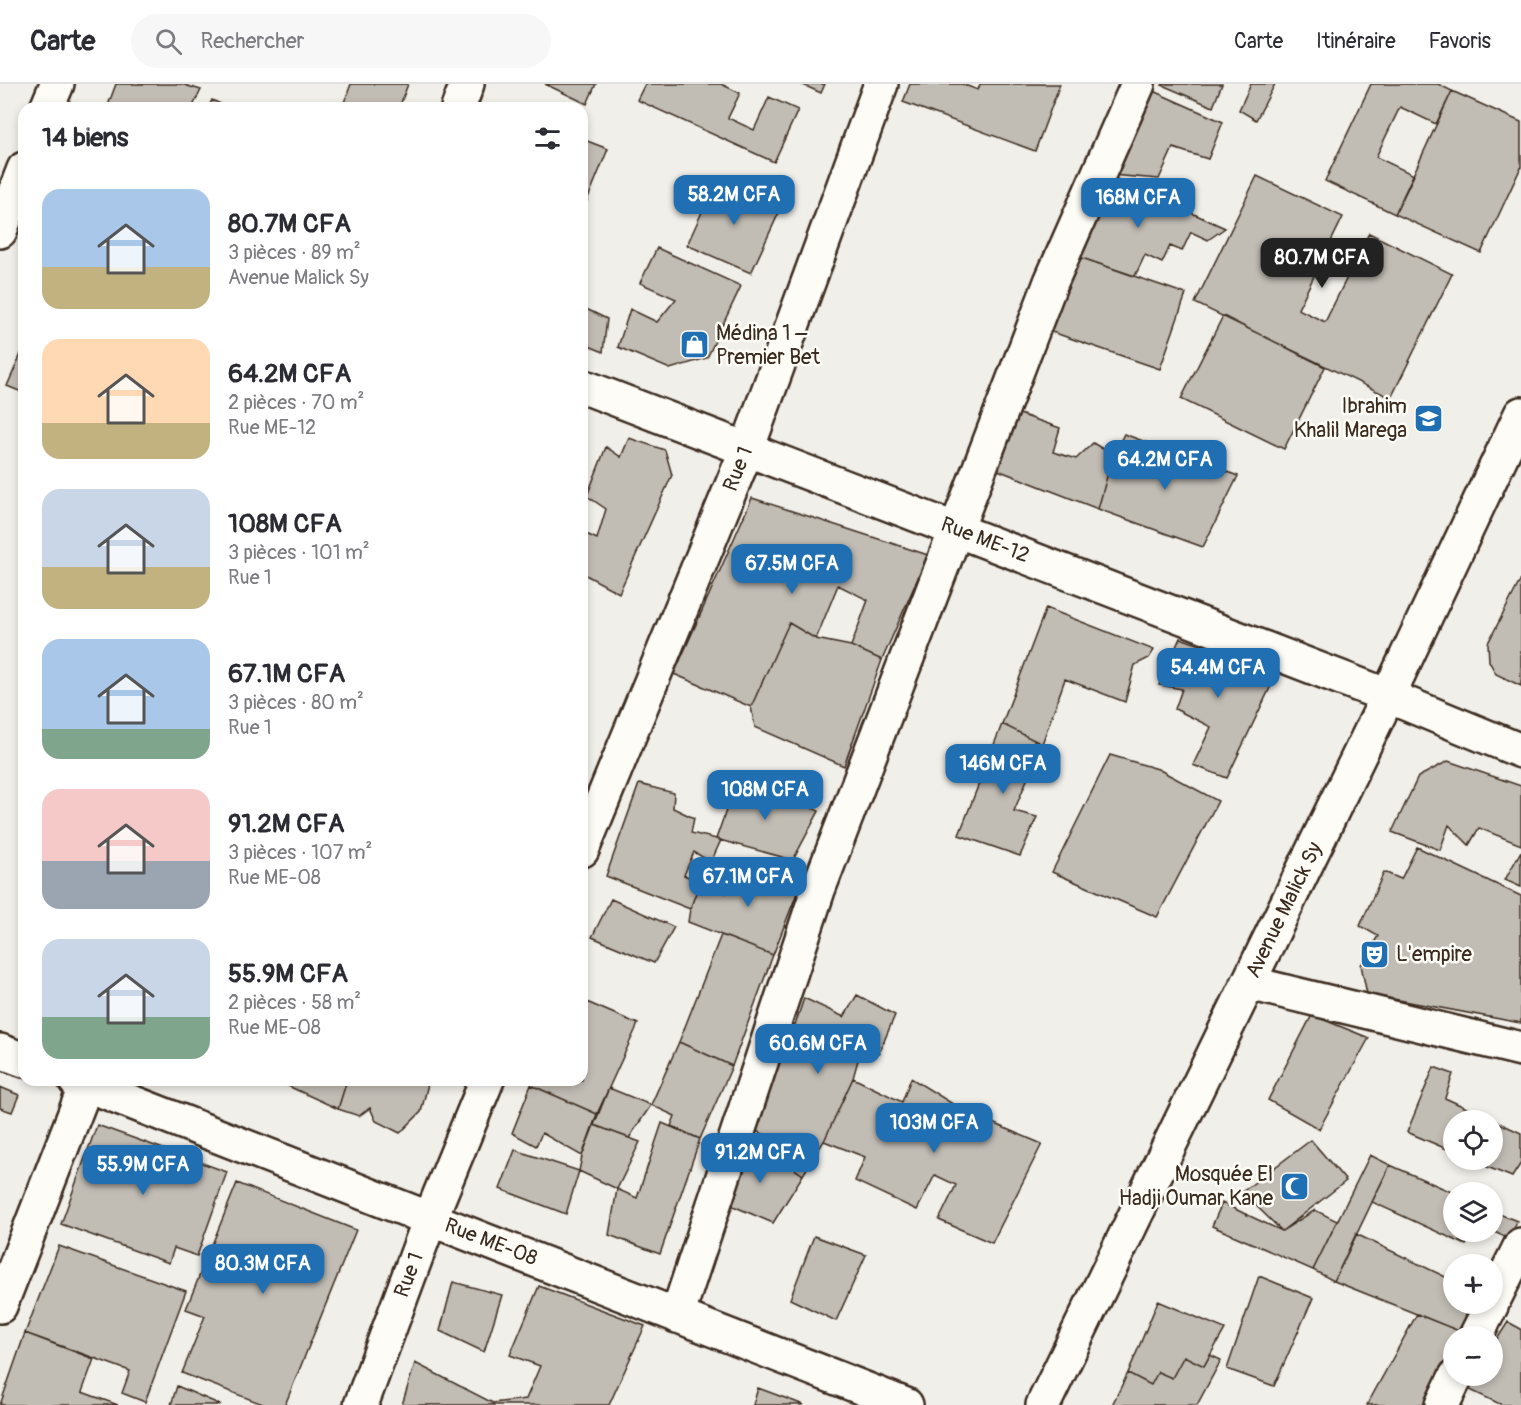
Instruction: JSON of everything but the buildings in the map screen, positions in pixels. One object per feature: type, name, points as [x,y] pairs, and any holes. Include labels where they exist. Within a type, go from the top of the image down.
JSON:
[{"type":"street","points":[[50,102],[57,84]]},
{"type":"street","points":[[461,102],[467,84]]},
{"type":"street","name":"Rue 1","points":[[588,835],[747,449],[881,84]]},
{"type":"street","points":[[677,1316],[818,890],[1051,282],[1138,84]]},
{"type":"street","points":[[0,231],[18,169]]},
{"type":"street","name":"Rue ME-12","points":[[588,388],[1388,696],[1521,751]]},
{"type":"street","name":"Avenue Malick Sy","points":[[1043,1405],[1388,696],[1521,414]]},
{"type":"street","points":[[1249,983],[1521,1049]]},
{"type":"street","points":[[0,1051],[18,1058]]},
{"type":"street","points":[[0,1306],[82,1086]]},
{"type":"street","name":"Rue ME-08","points":[[93,1086],[906,1405]]},
{"type":"street","name":"Rue 1","points":[[361,1405],[430,1219],[485,1086]]},
{"type":"street","points":[[1503,1281],[1521,1245]]},
{"type":"street","points":[[1442,1405],[1451,1386]]},
{"type":"place","name":"Médina 1 – Premier Bet","points":[[695,345]]},
{"type":"place","name":"Ibrahim Khalil Marega","points":[[1428,418]]},
{"type":"place","name":"L'empire","points":[[1375,954]]},
{"type":"place","name":"Mosquée El Hadji Oumar Kane","points":[[1294,1186]]}]
